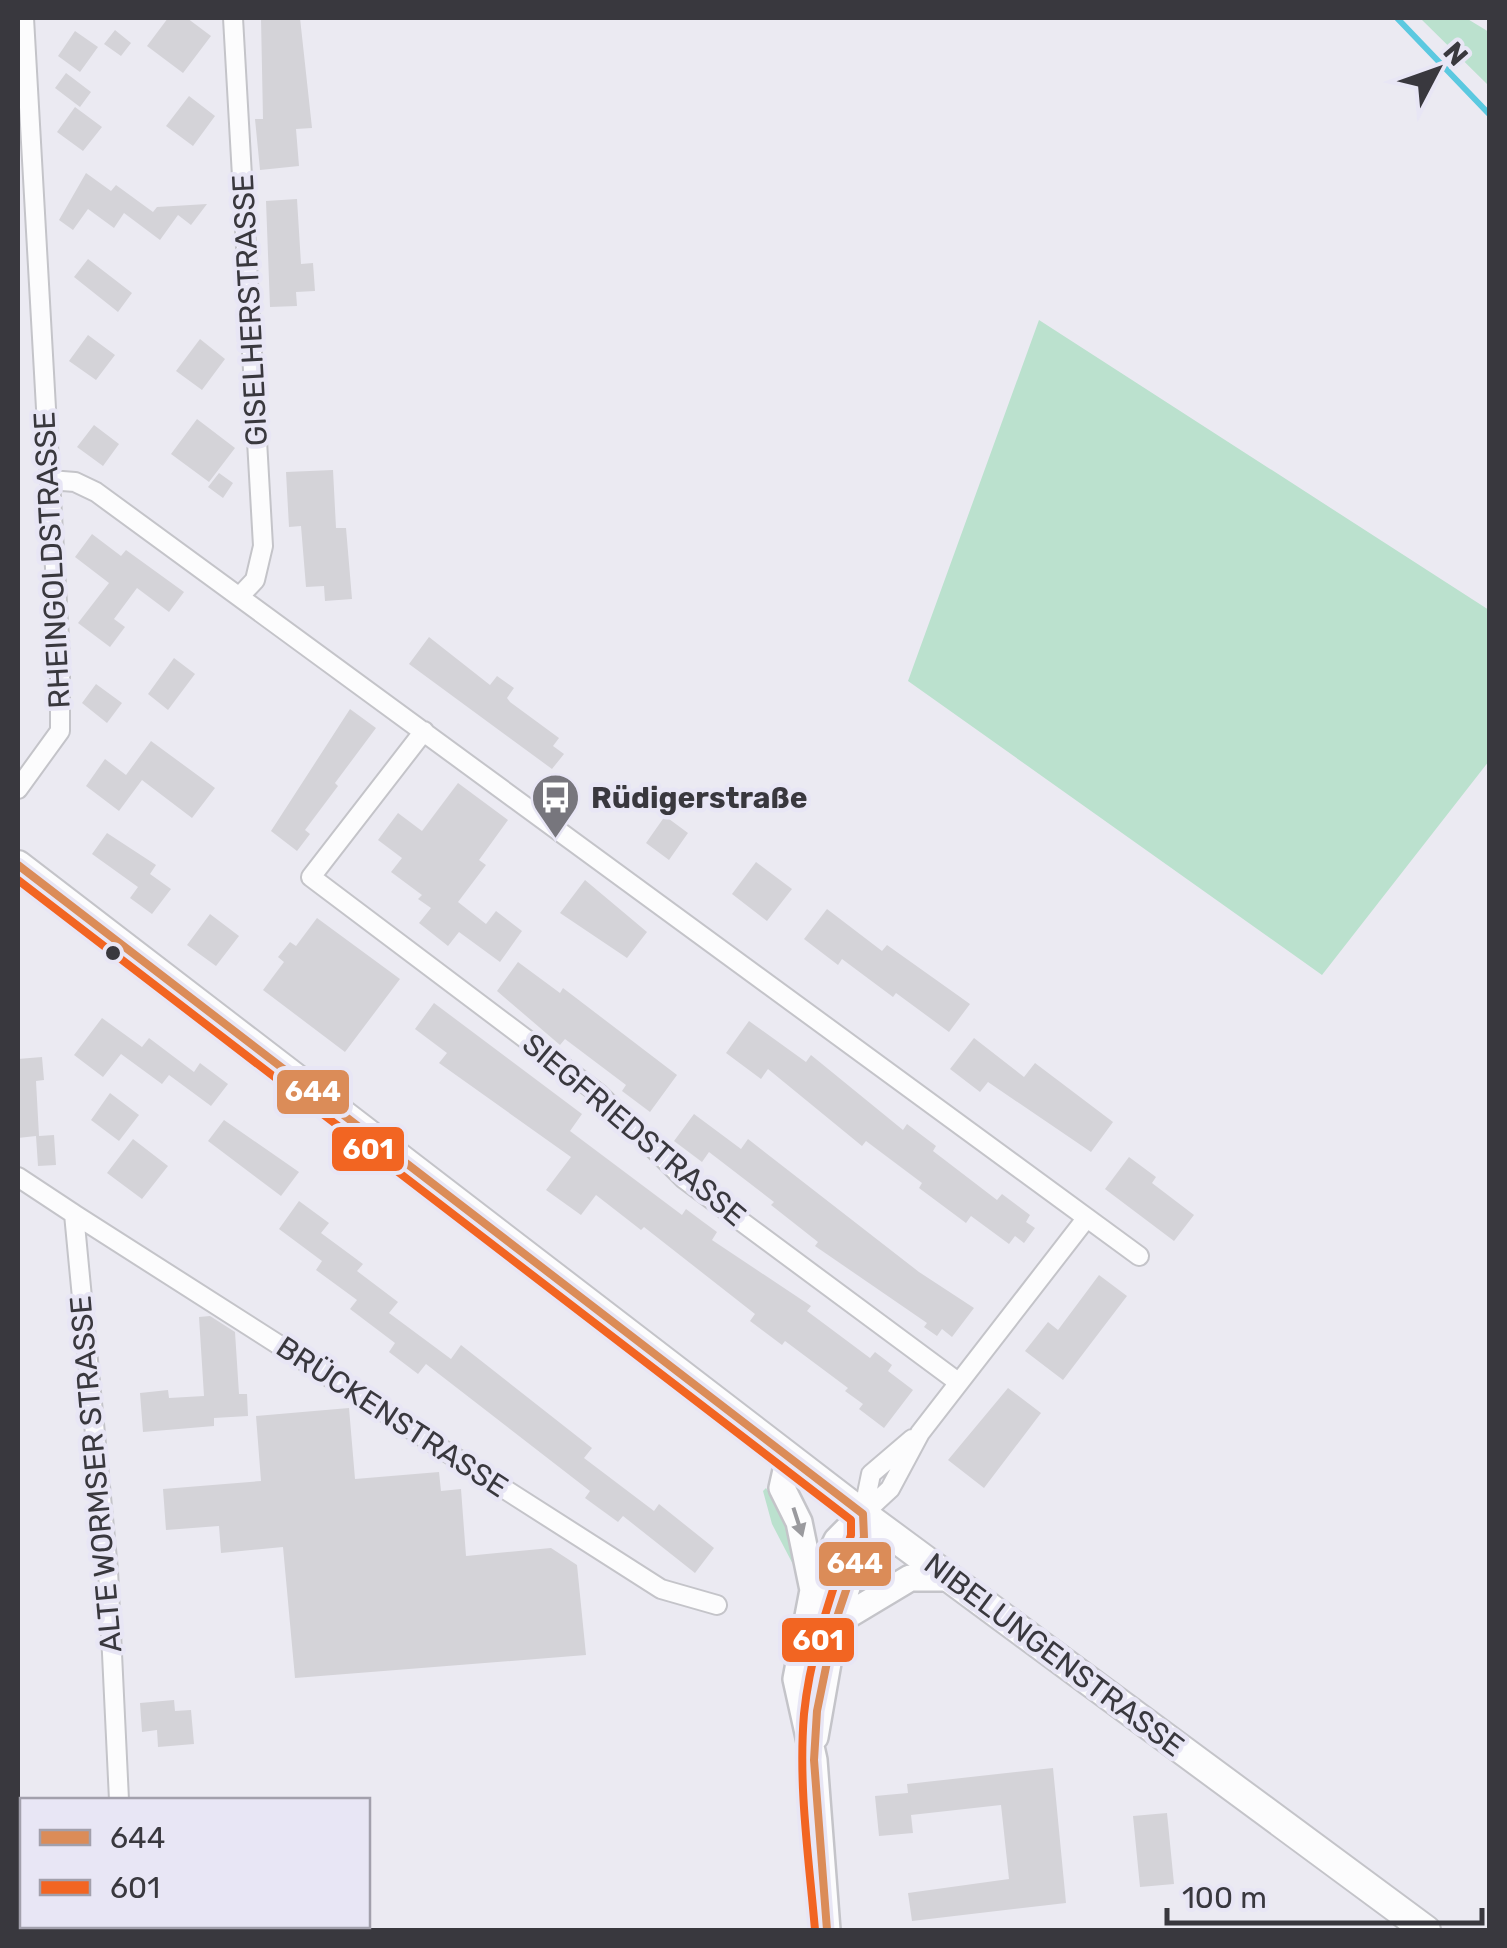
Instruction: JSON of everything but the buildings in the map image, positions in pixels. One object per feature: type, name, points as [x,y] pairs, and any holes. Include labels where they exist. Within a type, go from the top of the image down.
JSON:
[{"type":"main road","name":"NIBELUNGENSTRASSE","points":[[18,865],[863,1514],[1426,1930]]},
{"type":"main road","points":[[788,1457],[782,1488],[802,1534],[813,1590]]},
{"type":"main road","points":[[814,1760],[796,1679],[813,1590],[837,1540],[863,1514]]},
{"type":"main road","points":[[827,1930],[814,1760],[817,1712],[835,1623],[864,1536],[863,1514]]},
{"type":"main road","points":[[835,1623],[910,1578],[952,1578]]},
{"type":"street","name":"RHEINGOLDSTRASSE","points":[[18,788],[60,731],[24,18]]},
{"type":"street","name":"GISELHERSTRASSE","points":[[233,18],[263,546],[256,580],[240,596]]},
{"type":"street","points":[[50,480],[75,482],[96,492],[1138,1256]]},
{"type":"street","name":"SIEGFRIEDSTRASSE","points":[[424,731],[311,877],[599,1094],[684,1180],[958,1382]]},
{"type":"street","points":[[18,1177],[74,1214]]},
{"type":"street","name":"BRÜCKENSTRASSE","points":[[74,1214],[661,1589],[717,1605]]},
{"type":"street","name":"ALTE WORMSER STRASSE","points":[[74,1214],[108,1570],[119,1798]]},
{"type":"street","points":[[863,1514],[890,1489],[920,1433],[1086,1220]]},
{"type":"green space","points":[[1420,18],[1466,18],[1489,32],[1489,86]]},
{"type":"green space","points":[[1039,320],[1489,610],[1489,761],[1322,975],[908,681]]},
{"type":"green space","points":[[766,1488],[790,1525],[798,1574],[772,1524],[763,1491]]},
{"type":"waterway","points":[[1397,18],[1490,115]]},
{"type":"transit line","name":"644","points":[[18,865],[863,1514],[864,1537],[835,1623],[817,1711],[814,1760],[827,1930]]},
{"type":"transit line","name":"601","points":[[18,880],[851,1520],[851,1535],[816,1646],[804,1714],[803,1795],[815,1930]]},
{"type":"place","name":"Rüdigerstraße","points":[[556,840]]}]
